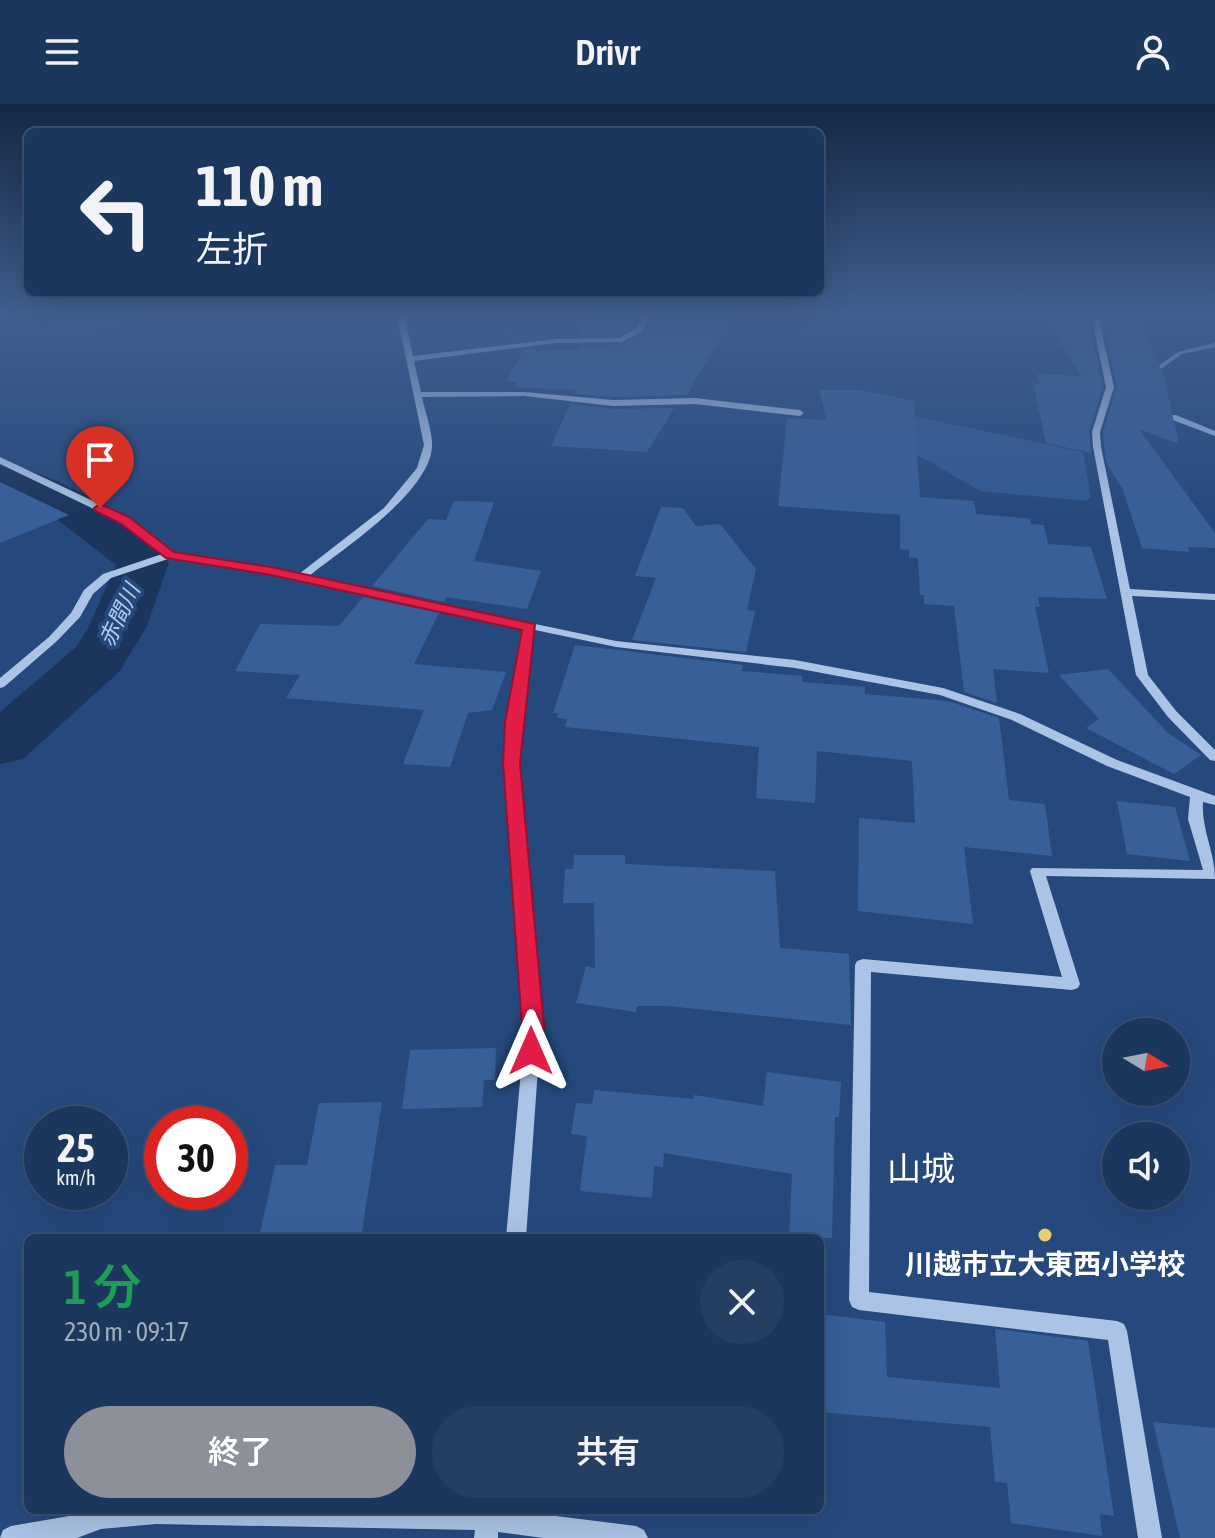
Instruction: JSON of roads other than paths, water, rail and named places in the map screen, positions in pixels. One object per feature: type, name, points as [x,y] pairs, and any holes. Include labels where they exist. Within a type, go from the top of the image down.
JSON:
[{"type":"street","points":[[301,577],[387,510],[422,469],[428,445],[414,382]]},
{"type":"street","points":[[1109,382],[1096,432],[1097,447],[1142,675],[1172,714],[1215,757]]},
{"type":"street","points":[[417,395],[524,394],[622,403],[695,401],[800,413]]},
{"type":"street","points":[[0,460],[125,520],[170,555],[301,577],[616,644],[860,674],[943,692],[1016,717],[1112,763],[1206,799],[1195,819],[1212,875],[1037,871],[1072,984],[863,965],[859,1300],[1117,1331],[1150,1538]]},
{"type":"street","points":[[0,684],[53,639],[76,615],[88,592],[107,576],[170,555]]},
{"type":"street","points":[[1126,592],[1215,597]]},
{"type":"street","points":[[516,1234],[533,1026],[511,763],[514,722],[530,627]]},
{"type":"street","points":[[11,1538],[75,1527],[101,1517],[134,1514]]},
{"type":"street","points":[[222,1514],[486,1522],[636,1538]]},
{"type":"waterway","points":[[1173,417],[1215,434]]},
{"type":"waterway","name":"赤間川","points":[[0,476],[77,510],[109,532],[143,563],[117,628],[98,659],[0,745]]},
{"type":"place","name":"川越市立大東西小学校","points":[[1045,1235]]},
{"type":"district","name":"山城","points":[[921,1169]]}]
